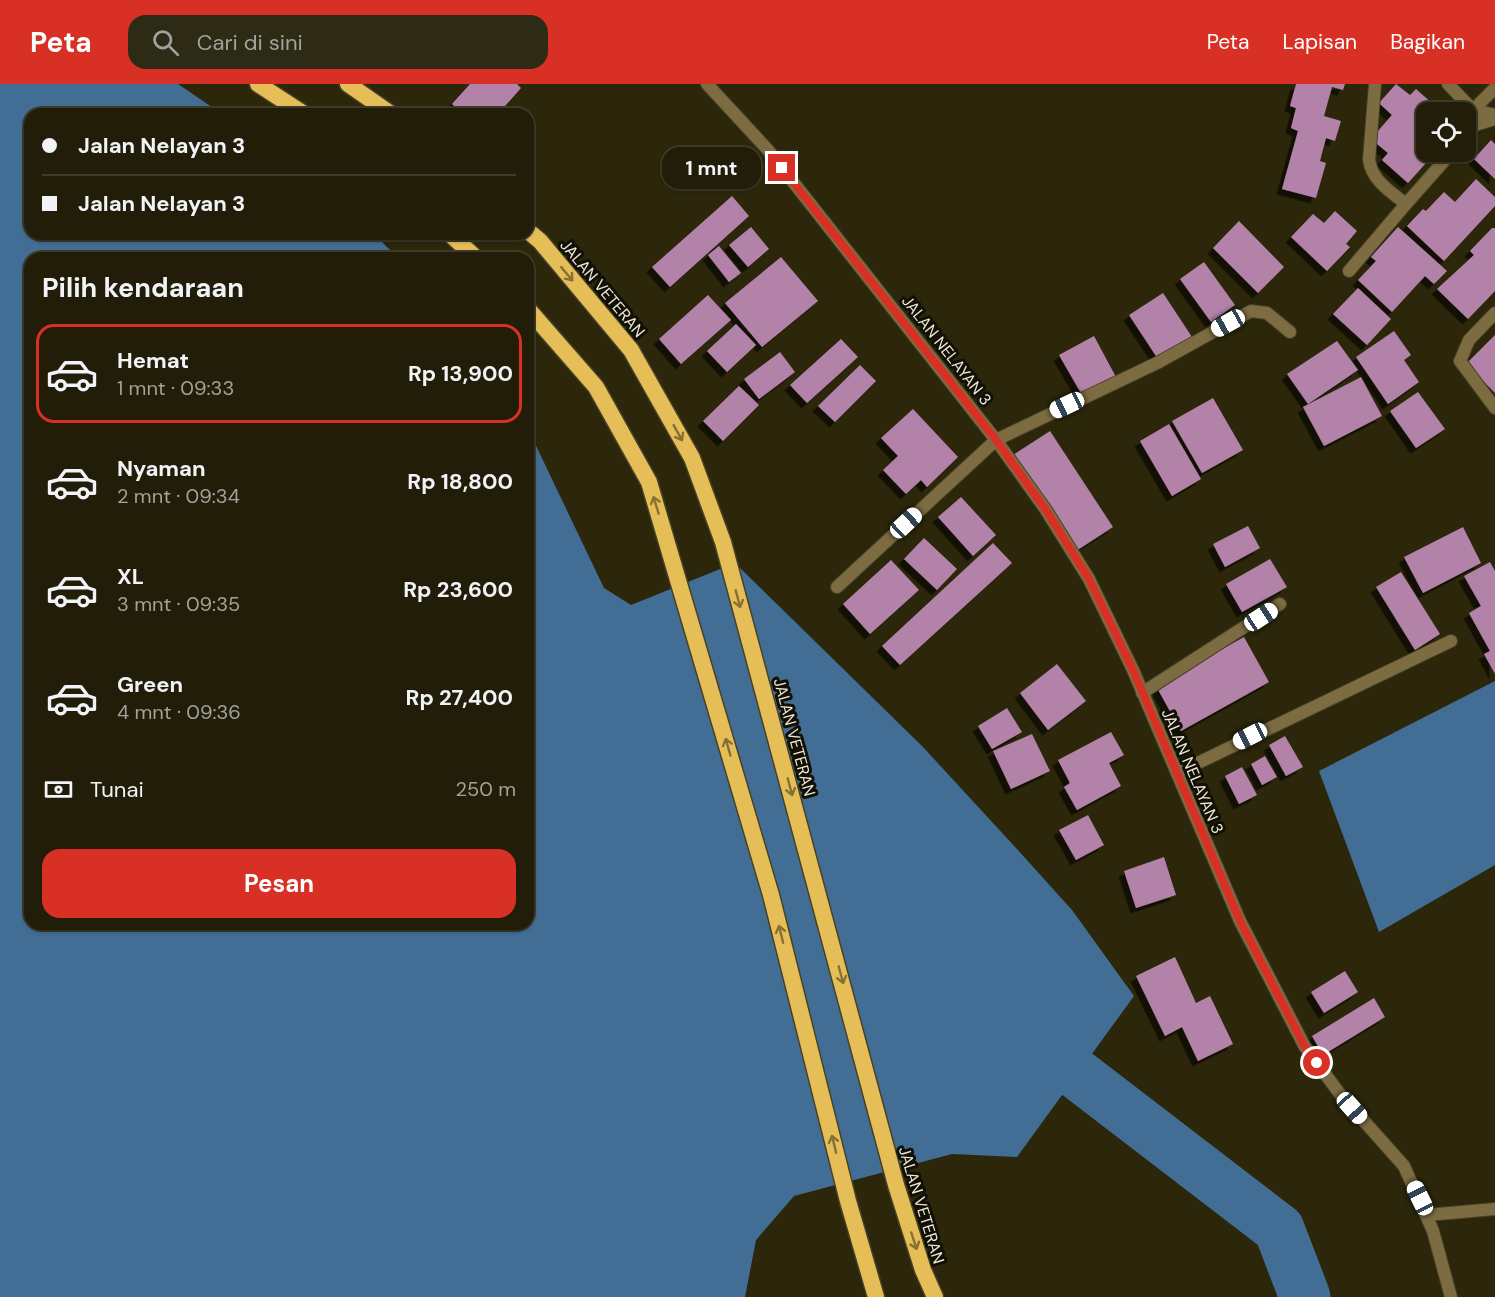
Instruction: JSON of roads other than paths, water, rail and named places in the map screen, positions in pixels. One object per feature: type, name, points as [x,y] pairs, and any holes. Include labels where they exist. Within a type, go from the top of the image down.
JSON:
[{"type":"highway","points":[[258,84],[295,108]]},
{"type":"highway","points":[[348,84],[382,108]]},
{"type":"highway","name":"JALAN VETERAN","points":[[534,236],[631,350],[692,458],[723,542],[896,1185],[923,1270],[935,1297]]},
{"type":"highway","points":[[456,240],[470,252]]},
{"type":"highway","points":[[534,316],[596,387],[649,482],[771,895],[848,1201],[876,1297]]},
{"type":"street","name":"JALAN NELAYAN 3","points":[[707,84],[768,150],[996,440],[1046,510],[1089,579],[1142,693],[1240,921],[1305,1047],[1340,1094],[1404,1166],[1427,1215],[1451,1297]]},
{"type":"street","points":[[1375,84],[1368,150],[1370,170],[1378,181],[1406,204]]},
{"type":"street","points":[[1448,84],[1465,102]]},
{"type":"street","points":[[1476,107],[1495,88]]},
{"type":"street","points":[[1476,111],[1495,117]]},
{"type":"street","points":[[1476,124],[1495,117]]},
{"type":"street","points":[[1349,271],[1443,162]]},
{"type":"street","points":[[837,587],[996,440],[1159,362],[1251,311],[1267,313],[1290,332]]},
{"type":"street","points":[[1495,313],[1468,340],[1460,361],[1495,408]]},
{"type":"street","points":[[1142,693],[1280,604]]},
{"type":"street","points":[[1177,773],[1451,641]]},
{"type":"street","points":[[1427,1215],[1495,1209]]},
{"type":"water","points":[[0,84],[178,84],[213,108],[24,108],[24,240],[380,240],[392,252],[24,252],[24,930],[534,930],[534,442],[604,588],[631,605],[735,563],[923,747],[1072,910],[1134,996],[1017,1157],[952,1154],[794,1196],[756,1240],[745,1297],[0,1297]]},
{"type":"water","points":[[1495,681],[1495,865],[1379,932],[1319,771]]},
{"type":"waterway","points":[[1077,1074],[1279,1229],[1305,1297]]}]
